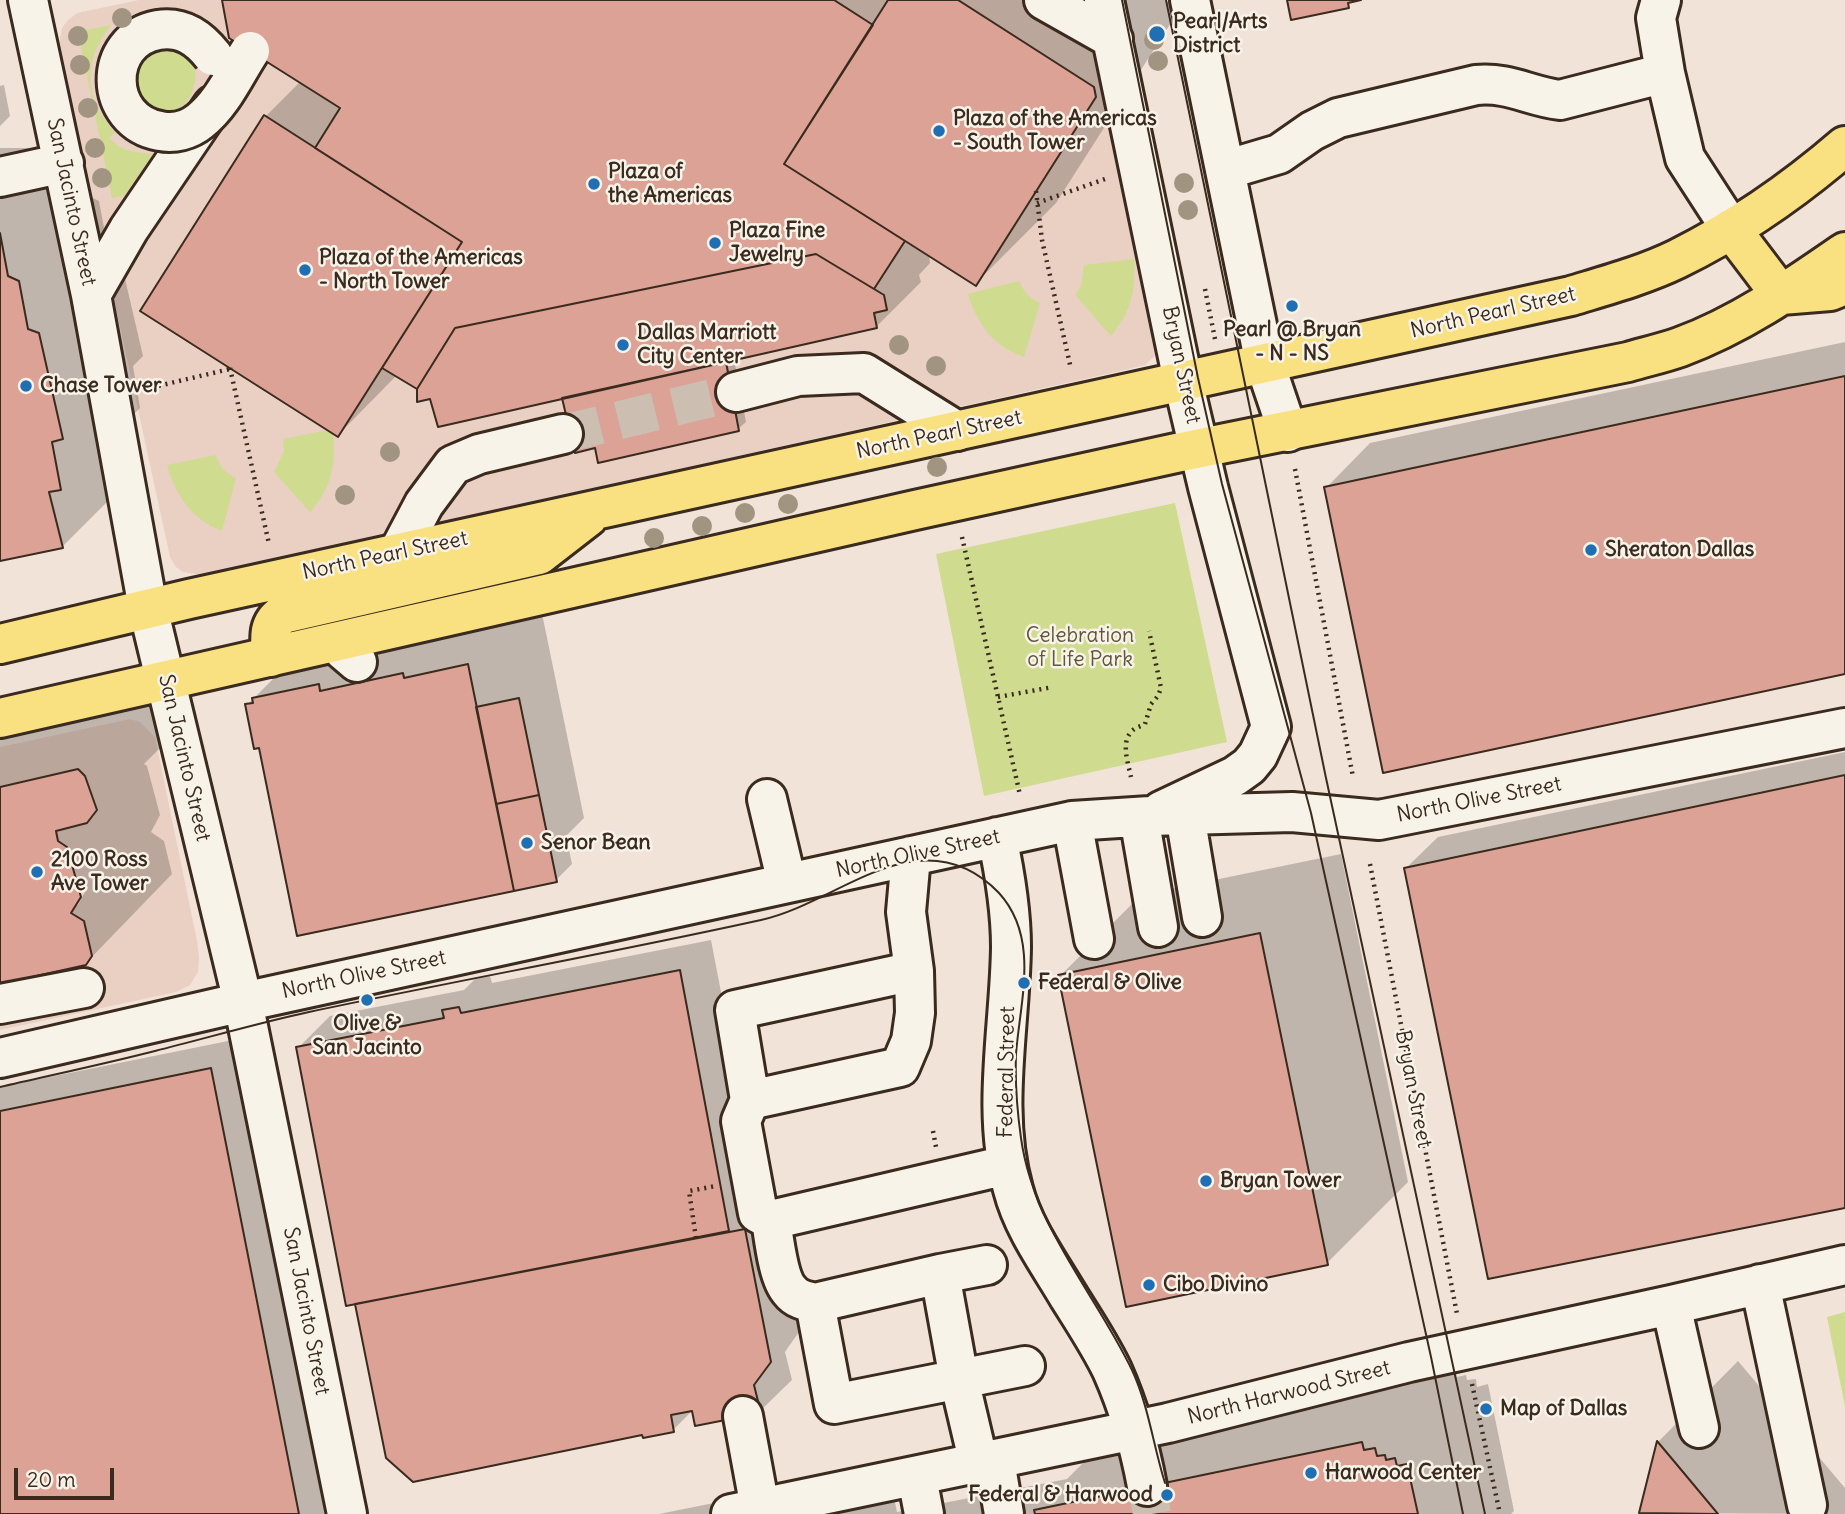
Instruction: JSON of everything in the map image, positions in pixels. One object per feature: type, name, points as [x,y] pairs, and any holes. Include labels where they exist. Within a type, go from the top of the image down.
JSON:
[{"type":"main road","name":"North Pearl Street","points":[[0,643],[148,608],[1572,296],[1676,260],[1731,229],[1811,174],[1845,146]]},
{"type":"main road","points":[[1731,229],[1781,295]]},
{"type":"main road","points":[[0,718],[271,657],[342,655],[915,510],[1199,448],[1628,362],[1682,346],[1732,323],[1781,295],[1845,252]]},
{"type":"main road","points":[[1781,295],[1830,291],[1845,285]]},
{"type":"main road","points":[[271,657],[270,628],[275,619],[283,614],[539,555],[598,510]]},
{"type":"street","points":[[1044,0],[1113,39]]},
{"type":"street","name":"Bryan Street","points":[[1104,0],[1183,381],[1271,727],[1258,755],[1242,771],[1158,816]]},
{"type":"street","points":[[1190,0],[1265,364],[1288,432]]},
{"type":"street","points":[[1661,0],[1656,18],[1665,73],[1685,158],[1731,229]]},
{"type":"street","name":"San Jacinto Street","points":[[32,1],[91,295],[148,608],[243,1002],[347,1514]]},
{"type":"street","points":[[91,295],[129,229],[212,107],[218,90],[219,72],[231,53]]},
{"type":"street","points":[[1225,170],[1279,154],[1312,131],[1338,118],[1476,85],[1496,83],[1513,86],[1542,97],[1560,100],[1665,73]]},
{"type":"street","points":[[0,177],[64,163]]},
{"type":"street","points":[[736,391],[798,376],[864,373],[957,431]]},
{"type":"street","points":[[398,553],[424,504],[453,465],[479,454],[563,434]]},
{"type":"street","name":"North Olive Street","points":[[0,1058],[243,1002],[1072,821],[1292,812],[1378,820],[1845,728]]},
{"type":"street","points":[[767,799],[787,883]]},
{"type":"street","points":[[1158,816],[1202,917]]},
{"type":"street","points":[[1158,816],[1158,928]]},
{"type":"street","points":[[1072,821],[1094,939]]},
{"type":"street","name":"Federal Street","points":[[997,837],[1010,908],[1011,947],[1003,1131],[1013,1191],[1023,1217],[1112,1371],[1133,1431],[1147,1486]]},
{"type":"street","points":[[750,1100],[900,1067],[911,1041],[915,1013],[914,971],[906,912],[911,856]]},
{"type":"street","points":[[914,971],[735,1010],[750,1100],[741,1121],[758,1213],[771,1220],[1007,1165]]},
{"type":"street","points":[[0,1004],[84,988]]},
{"type":"street","points":[[771,1220],[784,1284],[801,1300],[815,1303],[987,1265]]},
{"type":"street","name":"North Harwood Street","points":[[746,1511],[821,1505],[917,1477],[1133,1431],[1409,1362],[1845,1265]]},
{"type":"street","points":[[940,1274],[959,1379],[1004,1514]]},
{"type":"street","points":[[1760,1284],[1807,1505]]},
{"type":"street","points":[[815,1303],[834,1404],[1025,1366]]},
{"type":"street","points":[[1671,1305],[1699,1428]]},
{"type":"street","points":[[743,1416],[746,1511]]},
{"type":"street","points":[[917,1477],[924,1514]]},
{"type":"path","points":[[1037,203],[1099,181]]},
{"type":"path","points":[[1036,191],[1046,262],[1073,377]]},
{"type":"path","points":[[1197,291],[1214,287]]},
{"type":"path","points":[[1205,289],[1216,342]]},
{"type":"path","points":[[141,390],[230,369],[269,544]]},
{"type":"path","points":[[1295,469],[1353,777]]},
{"type":"path","points":[[961,537],[1021,799]]},
{"type":"path","points":[[1130,777],[1127,738],[1134,728],[1145,724],[1151,704],[1161,688],[1149,631]]},
{"type":"path","points":[[998,697],[1053,687]]},
{"type":"path","name":"Bryan Street","points":[[1370,863],[1457,1314]]},
{"type":"path","points":[[696,1238],[689,1191],[721,1185]]},
{"type":"path","points":[[1471,1380],[1500,1514]]},
{"type":"shaded area","points":[[139,0],[1096,0],[1161,350],[1145,365],[1120,371],[202,575],[183,572],[170,557],[59,45],[62,28],[77,13]]},
{"type":"shaded area","points":[[130,719],[140,722],[155,737],[197,941],[198,972],[190,985],[176,992],[0,1030],[0,747]]},
{"type":"green space","points":[[111,25],[95,53],[91,66],[92,93],[105,120],[115,133],[109,138],[114,143],[124,149],[153,154],[124,196],[112,198],[81,46],[87,30]]},
{"type":"green space","points":[[146,38],[192,55],[195,82],[188,100],[174,111],[161,113],[141,109],[121,68]]},
{"type":"green space","points":[[1134,259],[1131,300],[1111,336],[1075,295],[1081,286],[1084,265]]},
{"type":"green space","points":[[1019,281],[1027,294],[1040,303],[1024,357],[1003,347],[988,333],[976,315],[968,294]]},
{"type":"green space","points":[[333,429],[331,473],[324,493],[310,512],[274,472],[284,451],[283,439]]},
{"type":"green space","points":[[216,455],[223,469],[236,478],[222,531],[202,520],[186,505],[175,487],[167,465]]},
{"type":"green space","name":"Celebration of Life Park","points":[[1175,503],[1227,742],[984,796],[936,554]]},
{"type":"green space","points":[[1845,1312],[1845,1406],[1827,1317]]},
{"type":"building","name":"Plaza of the Americas","points":[[222,0],[834,0],[873,25],[784,164],[905,241],[874,289],[816,254],[455,328],[417,389],[382,368],[462,242],[315,148],[340,108],[229,38]]},
{"type":"building","name":"Plaza of the Americas - South Tower","points":[[888,0],[958,0],[1094,87],[1096,97],[976,286],[784,164]]},
{"type":"building","points":[[1287,0],[1361,0],[1348,3],[1349,8],[1291,20]]},
{"type":"building","name":"Plaza of the Americas - North Tower","points":[[264,115],[462,242],[338,437],[140,311]]},
{"type":"building","name":"Chase Tower","points":[[0,233],[8,276],[19,281],[28,329],[39,333],[63,439],[52,442],[61,490],[49,492],[63,548],[0,561]]},
{"type":"building","name":"Dallas Marriott City Center","points":[[816,254],[884,295],[887,310],[874,313],[877,328],[438,427],[430,399],[417,402],[417,389],[455,328]]},
{"type":"building","points":[[726,362],[739,431],[598,463],[595,448],[575,453],[562,398]]},
{"type":"building","name":"Sheraton Dallas","points":[[1845,376],[1845,674],[1383,773],[1324,487]]},
{"type":"building","points":[[468,664],[514,891],[297,936],[259,748],[254,749],[245,704],[253,703],[252,698],[319,684],[320,691],[403,673],[404,678]]},
{"type":"building","points":[[519,698],[539,795],[496,804],[476,707]]},
{"type":"building","name":"2100 Ross Ave Tower","points":[[78,769],[85,776],[97,810],[87,823],[56,831],[58,841],[67,847],[81,897],[71,913],[84,921],[92,956],[86,965],[0,984],[0,787]]},
{"type":"building","points":[[1845,775],[1845,1208],[1488,1279],[1404,868]]},
{"type":"building","name":"Senor Bean","points":[[539,795],[557,882],[514,891],[496,804]]},
{"type":"building","name":"Bryan Tower","points":[[1260,933],[1328,1265],[1126,1307],[1058,975]]},
{"type":"building","points":[[680,970],[729,1231],[346,1306],[296,1047],[444,1018],[442,1010],[459,1007],[461,1013]]},
{"type":"building","points":[[211,1068],[299,1514],[0,1514],[0,1111]]},
{"type":"building","points":[[745,1229],[771,1362],[754,1385],[761,1413],[695,1426],[692,1411],[671,1415],[674,1432],[643,1438],[642,1435],[413,1482],[386,1458],[355,1304]]},
{"type":"building","points":[[1657,1441],[1673,1460],[1718,1514],[1639,1513]]},
{"type":"building","name":"Harwood Center","points":[[1362,1442],[1364,1450],[1375,1448],[1377,1456],[1385,1455],[1386,1460],[1395,1458],[1397,1466],[1407,1464],[1418,1514],[1035,1514],[1034,1510]]},
{"type":"tunnel","points":[[563,434],[736,392]]},
{"type":"tunnel","points":[[1147,1486],[1152,1514]]},
{"type":"tram line","points":[[1122,0],[1198,378],[1222,484],[1311,813],[1463,1514]]},
{"type":"tram line","points":[[1166,0],[1326,778],[1485,1514]]},
{"type":"tram line","points":[[0,1087],[309,1012],[761,920],[801,906],[898,864],[929,861],[962,867],[999,893],[1012,911],[1020,930],[1024,970],[1016,1054],[1016,1086],[1021,1138],[1028,1170],[1038,1201],[1052,1230],[1132,1370],[1143,1398],[1165,1483]]},
{"type":"place","name":"Pearl/Arts District","points":[[1157,34]]},
{"type":"place","name":"Plaza of the Americas - South Tower","points":[[939,131]]},
{"type":"place","name":"Plaza of the Americas","points":[[594,184]]},
{"type":"place","name":"Plaza Fine Jewelry","points":[[715,243]]},
{"type":"place","name":"Plaza of the Americas - North Tower","points":[[305,270]]},
{"type":"place","name":"Pearl @ Bryan - N - NS","points":[[1292,306]]},
{"type":"place","name":"Dallas Marriott City Center","points":[[623,345]]},
{"type":"place","name":"Chase Tower","points":[[26,386]]},
{"type":"place","name":"Sheraton Dallas","points":[[1591,550]]},
{"type":"place","name":"Senor Bean","points":[[527,843]]},
{"type":"place","name":"2100 Ross Ave Tower","points":[[37,872]]},
{"type":"place","name":"Federal & Olive","points":[[1024,983]]},
{"type":"place","name":"Olive & San Jacinto","points":[[367,1000]]},
{"type":"place","name":"Bryan Tower","points":[[1206,1181]]},
{"type":"place","name":"Cibo Divino","points":[[1149,1285]]},
{"type":"place","name":"Map of Dallas","points":[[1486,1409]]},
{"type":"place","name":"Harwood Center","points":[[1311,1473]]},
{"type":"place","name":"Federal & Harwood","points":[[1167,1495]]}]
